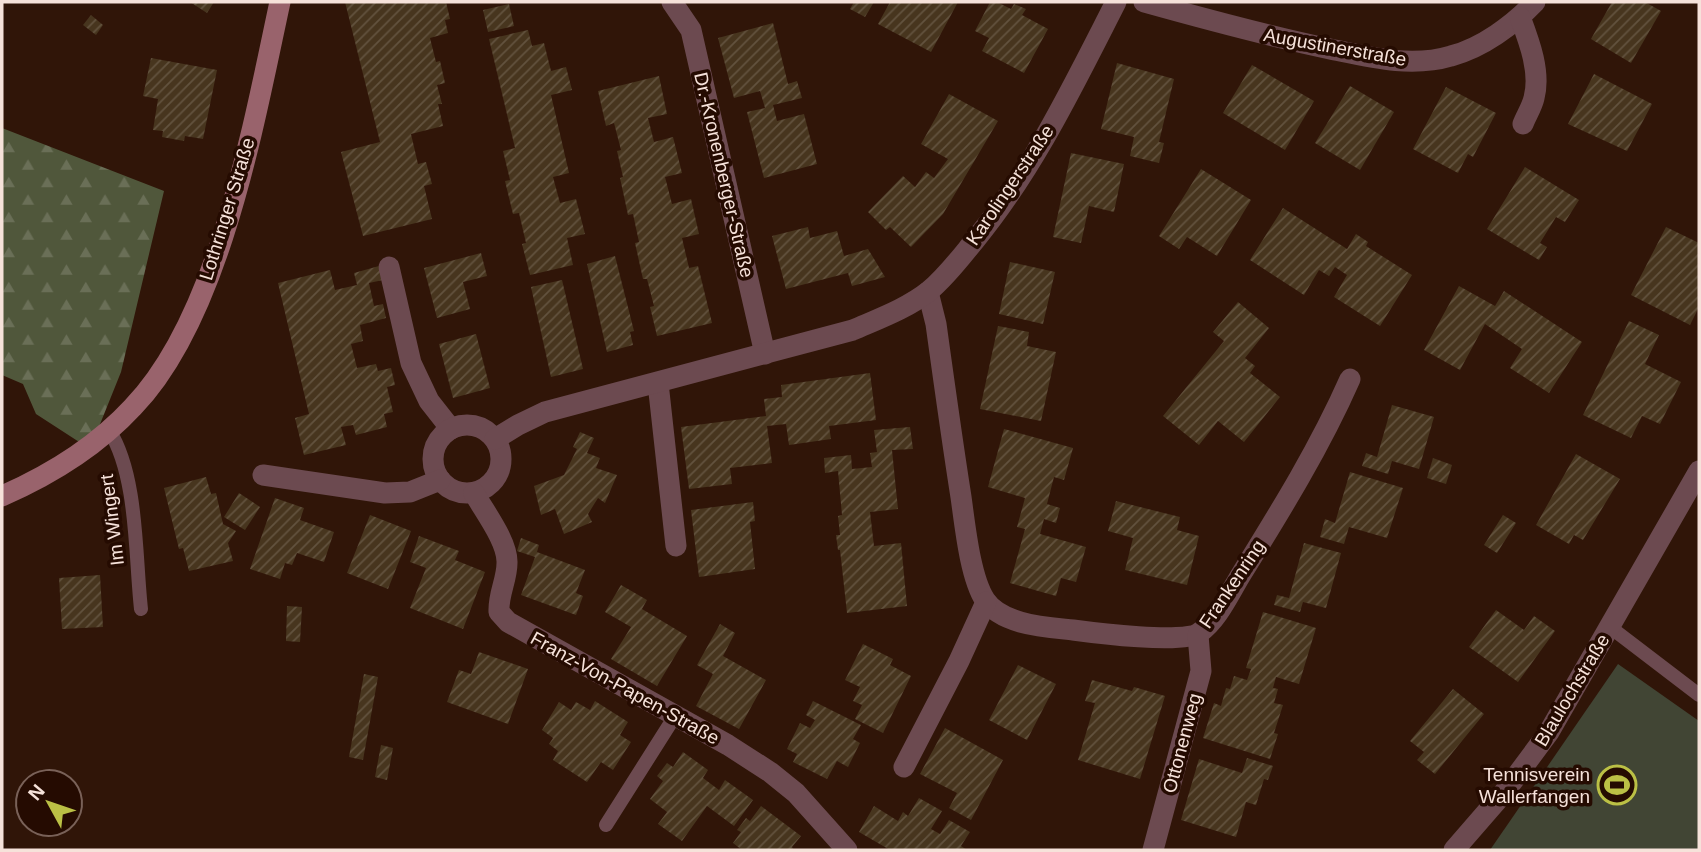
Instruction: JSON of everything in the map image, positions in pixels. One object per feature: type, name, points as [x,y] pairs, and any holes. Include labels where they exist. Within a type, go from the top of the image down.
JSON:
[{"type":"street","name":"Lothringer Straße","points":[[2,496],[70,460],[109,430],[135,405],[165,365],[184,332],[204,288],[223,234],[280,2]]},
{"type":"street","name":"Dr.-Kronenberger-Straße","points":[[672,2],[691,30],[765,354]]},
{"type":"street","name":"Karolingerstraße","points":[[495,439],[545,412],[853,330],[928,292],[995,216],[1032,159],[1079,75],[1115,2]]},
{"type":"street","name":"Augustinerstraße","points":[[1144,2],[1288,40],[1381,59],[1419,62],[1452,56],[1489,38],[1527,9]]},
{"type":"street","name":"Augustinerstraße","points":[[1523,124],[1535,98],[1535,69],[1527,9]]},
{"type":"street","points":[[389,267],[411,363],[429,401],[451,429]]},
{"type":"street","points":[[904,766],[959,661],[986,602],[978,584],[967,536],[936,324],[928,292]]},
{"type":"street","name":"Frankenring","points":[[986,602],[1008,618],[1044,626],[1095,633],[1174,638],[1198,635],[1215,616],[1288,499],[1333,417],[1350,379]]},
{"type":"street","points":[[658,383],[677,545]]},
{"type":"street","points":[[467,424],[483,428],[495,439],[501,455],[499,472],[489,485],[474,493],[461,492],[449,488],[440,480],[434,467],[433,452],[440,438],[451,429],[467,424]]},
{"type":"street","name":"Blaulochstraße","points":[[1454,850],[1506,790],[1549,732],[1699,471]]},
{"type":"street","points":[[263,475],[385,493],[410,492],[440,480]]},
{"type":"street","name":"Franz-Von-Papen-Straße","points":[[474,493],[504,544],[508,562],[498,598],[499,612],[508,622],[728,745],[770,772],[796,793],[847,850]]},
{"type":"street","name":"Ottonenweg","points":[[1153,850],[1201,671],[1198,635]]},
{"type":"lane","name":"Im Wingert","points":[[109,430],[124,461],[131,500],[141,609]]},
{"type":"lane","name":"Blaulochstraße","points":[[1610,627],[1699,695]]},
{"type":"lane","points":[[606,825],[675,716]]},
{"type":"green space","points":[[2,128],[164,191],[121,372],[90,449],[36,414],[23,384],[2,375]]},
{"type":"green space","name":"Tennisverein Wallerfangen","points":[[1618,664],[1699,721],[1699,850],[1490,850]]},
{"type":"building","points":[[190,2],[214,2],[207,13]]},
{"type":"building","points":[[345,2],[446,2],[450,19],[445,20],[448,33],[430,38],[436,62],[440,61],[445,83],[437,85],[442,104],[438,104],[443,126],[411,134],[418,164],[426,162],[432,184],[424,186],[432,219],[363,236],[341,152],[380,142]]},
{"type":"building","points":[[854,2],[874,2],[865,17],[850,9]]},
{"type":"building","points":[[890,2],[958,2],[931,52],[878,24]]},
{"type":"building","points":[[990,2],[997,2],[1011,9],[1014,4],[1026,9],[1022,15],[1048,29],[1024,73],[982,51],[989,38],[975,31]]},
{"type":"building","points":[[1612,2],[1645,2],[1661,11],[1631,63],[1591,39]]},
{"type":"building","points":[[509,4],[514,26],[488,32],[483,10]]},
{"type":"building","points":[[91,15],[103,25],[96,35],[83,25]]},
{"type":"building","points":[[773,23],[788,84],[797,81],[802,98],[773,105],[777,121],[804,114],[817,164],[764,178],[747,112],[765,108],[760,91],[734,98],[718,38]]},
{"type":"building","points":[[528,30],[532,46],[544,43],[551,71],[566,67],[572,90],[551,95],[569,173],[553,177],[560,203],[576,199],[585,234],[567,238],[573,265],[530,275],[522,244],[526,243],[519,213],[513,214],[505,181],[510,180],[503,151],[515,148],[489,39]]},
{"type":"building","points":[[151,58],[217,70],[203,139],[185,136],[184,141],[162,137],[163,131],[153,130],[158,99],[143,96]]},
{"type":"building","points":[[1117,63],[1174,79],[1159,142],[1164,143],[1159,163],[1130,156],[1134,137],[1101,129]]},
{"type":"building","points":[[1252,65],[1314,101],[1285,150],[1223,113]]},
{"type":"building","points":[[1594,74],[1652,104],[1627,151],[1568,124]]},
{"type":"building","points":[[659,76],[667,114],[648,118],[654,142],[673,137],[682,173],[665,177],[672,204],[691,199],[699,234],[682,238],[689,268],[698,266],[712,323],[657,336],[650,307],[654,306],[647,279],[643,279],[635,243],[639,242],[633,214],[628,215],[620,178],[623,177],[617,151],[621,150],[614,123],[606,126],[598,91]]},
{"type":"building","points":[[1350,86],[1394,112],[1360,170],[1315,143]]},
{"type":"building","points":[[1446,87],[1496,113],[1473,157],[1468,154],[1458,173],[1413,149]]},
{"type":"building","points":[[949,94],[998,121],[943,214],[911,247],[890,227],[886,230],[868,212],[903,176],[915,187],[926,172],[934,178],[948,159],[921,144]]},
{"type":"building","points":[[1071,153],[1124,164],[1114,212],[1089,206],[1081,243],[1053,237]]},
{"type":"building","points":[[1525,167],[1579,200],[1565,222],[1556,217],[1540,243],[1547,247],[1539,260],[1487,229]]},
{"type":"building","points":[[1201,169],[1251,200],[1217,256],[1187,237],[1179,249],[1159,236]]},
{"type":"building","points":[[1283,208],[1347,249],[1356,234],[1368,242],[1366,246],[1412,275],[1380,326],[1334,297],[1347,275],[1335,267],[1329,276],[1319,270],[1304,295],[1250,260]]},
{"type":"building","points":[[808,227],[810,238],[837,231],[844,256],[868,249],[885,277],[852,286],[848,273],[786,289],[772,236]]},
{"type":"building","points":[[1666,227],[1699,243],[1699,307],[1690,325],[1631,295]]},
{"type":"building","points":[[481,253],[487,276],[463,282],[470,309],[437,318],[424,268]]},
{"type":"building","points":[[615,256],[634,331],[630,332],[633,345],[607,352],[587,264]]},
{"type":"building","points":[[1010,262],[1055,272],[1043,324],[999,314]]},
{"type":"building","points":[[379,266],[383,280],[369,283],[374,306],[383,304],[386,318],[360,325],[363,341],[351,344],[357,368],[376,364],[378,371],[391,368],[395,385],[387,387],[393,412],[384,414],[387,427],[356,435],[353,425],[341,427],[346,445],[304,455],[295,418],[309,414],[278,283],[330,270],[335,290],[357,285],[354,273]]},
{"type":"building","points":[[562,280],[583,369],[551,377],[531,287]]},
{"type":"building","points":[[1459,286],[1495,306],[1504,291],[1582,342],[1549,393],[1510,368],[1522,349],[1485,324],[1460,370],[1424,350]]},
{"type":"building","points":[[1238,302],[1269,328],[1245,358],[1255,366],[1250,373],[1280,397],[1244,442],[1218,421],[1199,445],[1163,416],[1224,341],[1213,332]]},
{"type":"building","points":[[1629,321],[1659,335],[1645,364],[1681,382],[1660,424],[1642,416],[1631,438],[1583,415]]},
{"type":"building","points":[[998,326],[1029,332],[1027,346],[1056,352],[1041,421],[980,409]]},
{"type":"building","points":[[476,334],[490,388],[453,398],[439,344]]},
{"type":"building","points":[[870,373],[876,420],[829,426],[831,439],[789,445],[786,424],[767,426],[772,463],[730,468],[732,484],[689,489],[681,427],[766,416],[764,399],[782,397],[781,385]]},
{"type":"building","points":[[1392,405],[1434,417],[1419,469],[1392,461],[1388,474],[1362,466],[1366,453],[1377,457]]},
{"type":"building","points":[[910,427],[913,449],[892,450],[898,509],[870,512],[874,546],[901,543],[907,606],[847,613],[836,535],[840,535],[838,516],[842,515],[838,471],[825,473],[824,458],[851,455],[852,469],[872,467],[870,453],[877,452],[874,430]]},
{"type":"building","points":[[1004,429],[1073,448],[1064,480],[1054,477],[1047,504],[1060,508],[1056,523],[1044,519],[1040,534],[1086,547],[1076,582],[1061,578],[1056,596],[1010,583],[1025,529],[1017,527],[1025,498],[988,487]]},
{"type":"building","points":[[580,432],[594,438],[587,453],[600,458],[596,468],[617,475],[605,503],[598,498],[588,514],[592,522],[564,534],[555,509],[541,515],[534,486],[564,475],[577,449],[573,447]]},
{"type":"building","points":[[1576,454],[1620,479],[1583,540],[1574,535],[1569,544],[1536,525]]},
{"type":"building","points":[[1433,458],[1452,465],[1446,484],[1427,478]]},
{"type":"building","points":[[1350,472],[1403,488],[1387,538],[1349,527],[1344,544],[1320,537],[1325,519],[1335,523]]},
{"type":"building","points":[[206,477],[211,494],[216,493],[223,524],[236,531],[228,543],[233,561],[189,571],[183,548],[179,549],[164,488]]},
{"type":"building","points":[[239,493],[260,507],[245,530],[224,517]]},
{"type":"building","points":[[275,498],[304,508],[300,520],[334,532],[324,562],[297,553],[292,565],[285,563],[280,579],[250,569]]},
{"type":"building","points":[[1116,501],[1180,517],[1177,530],[1199,536],[1187,585],[1125,570],[1133,538],[1108,531]]},
{"type":"building","points":[[753,502],[755,521],[750,522],[755,569],[699,577],[691,510]]},
{"type":"building","points":[[370,515],[411,531],[388,589],[347,573]]},
{"type":"building","points":[[1503,515],[1516,523],[1497,553],[1484,545]]},
{"type":"building","points":[[419,536],[459,551],[455,560],[485,572],[463,629],[410,608],[426,568],[410,562]]},
{"type":"building","points":[[521,538],[539,545],[537,552],[585,570],[576,593],[583,596],[576,615],[521,595],[535,557],[517,551]]},
{"type":"building","points":[[1304,543],[1341,553],[1326,608],[1303,602],[1300,612],[1274,605],[1277,595],[1289,598]]},
{"type":"building","points":[[100,575],[103,627],[62,629],[59,578]]},
{"type":"building","points":[[621,585],[647,600],[642,609],[687,636],[657,686],[611,659],[631,627],[605,612]]},
{"type":"building","points":[[287,606],[302,607],[300,642],[286,641]]},
{"type":"building","points":[[1496,610],[1524,630],[1534,616],[1555,631],[1518,682],[1469,647]]},
{"type":"building","points":[[1263,612],[1316,628],[1299,684],[1276,677],[1273,688],[1278,689],[1274,703],[1283,705],[1274,733],[1278,734],[1270,759],[1203,738],[1214,703],[1221,706],[1226,688],[1230,689],[1234,676],[1247,680],[1251,669],[1246,668]]},
{"type":"building","points":[[720,624],[735,633],[723,656],[766,680],[739,729],[696,706],[713,674],[697,665]]},
{"type":"building","points":[[863,644],[893,659],[890,665],[911,676],[883,733],[855,719],[862,705],[853,701],[860,687],[845,680]]},
{"type":"building","points":[[479,652],[528,669],[508,724],[447,702],[459,670],[471,674]]},
{"type":"building","points":[[1018,665],[1056,684],[1027,740],[989,720]]},
{"type":"building","points":[[364,674],[378,677],[363,760],[349,757]]},
{"type":"building","points":[[1092,680],[1132,691],[1134,687],[1165,696],[1140,779],[1078,760],[1095,703],[1085,701]]},
{"type":"building","points":[[1453,689],[1484,714],[1435,774],[1417,760],[1424,752],[1410,741]]},
{"type":"building","points":[[595,701],[628,722],[620,735],[631,742],[613,770],[601,762],[587,782],[553,760],[558,751],[549,744],[553,738],[542,730],[559,702],[571,710],[576,702],[590,710]]},
{"type":"building","points":[[813,701],[861,725],[853,739],[860,743],[848,767],[837,761],[827,779],[793,762],[797,754],[787,749],[800,723],[810,728],[815,720],[806,715]]},
{"type":"building","points":[[945,728],[1003,760],[971,820],[949,808],[957,793],[920,774]]},
{"type":"building","points":[[381,745],[393,748],[387,780],[375,777]]},
{"type":"building","points":[[683,752],[708,770],[703,778],[719,790],[725,780],[753,800],[734,826],[707,806],[682,841],[658,824],[667,812],[650,799],[663,781],[657,776],[667,763],[673,767]]},
{"type":"building","points":[[1247,758],[1273,766],[1268,780],[1264,779],[1256,805],[1246,802],[1236,837],[1181,820],[1199,759],[1242,773]]},
{"type":"building","points":[[919,798],[942,811],[931,829],[940,834],[949,820],[970,832],[961,846],[967,850],[890,850],[859,832],[874,806],[898,821],[903,812],[908,816]]},
{"type":"building","points":[[761,806],[801,836],[792,847],[794,850],[742,850],[733,843],[741,832],[737,830],[746,818],[750,821]]},
{"type":"place","name":"Tennisverein Wallerfangen","points":[[1617,785]]}]
